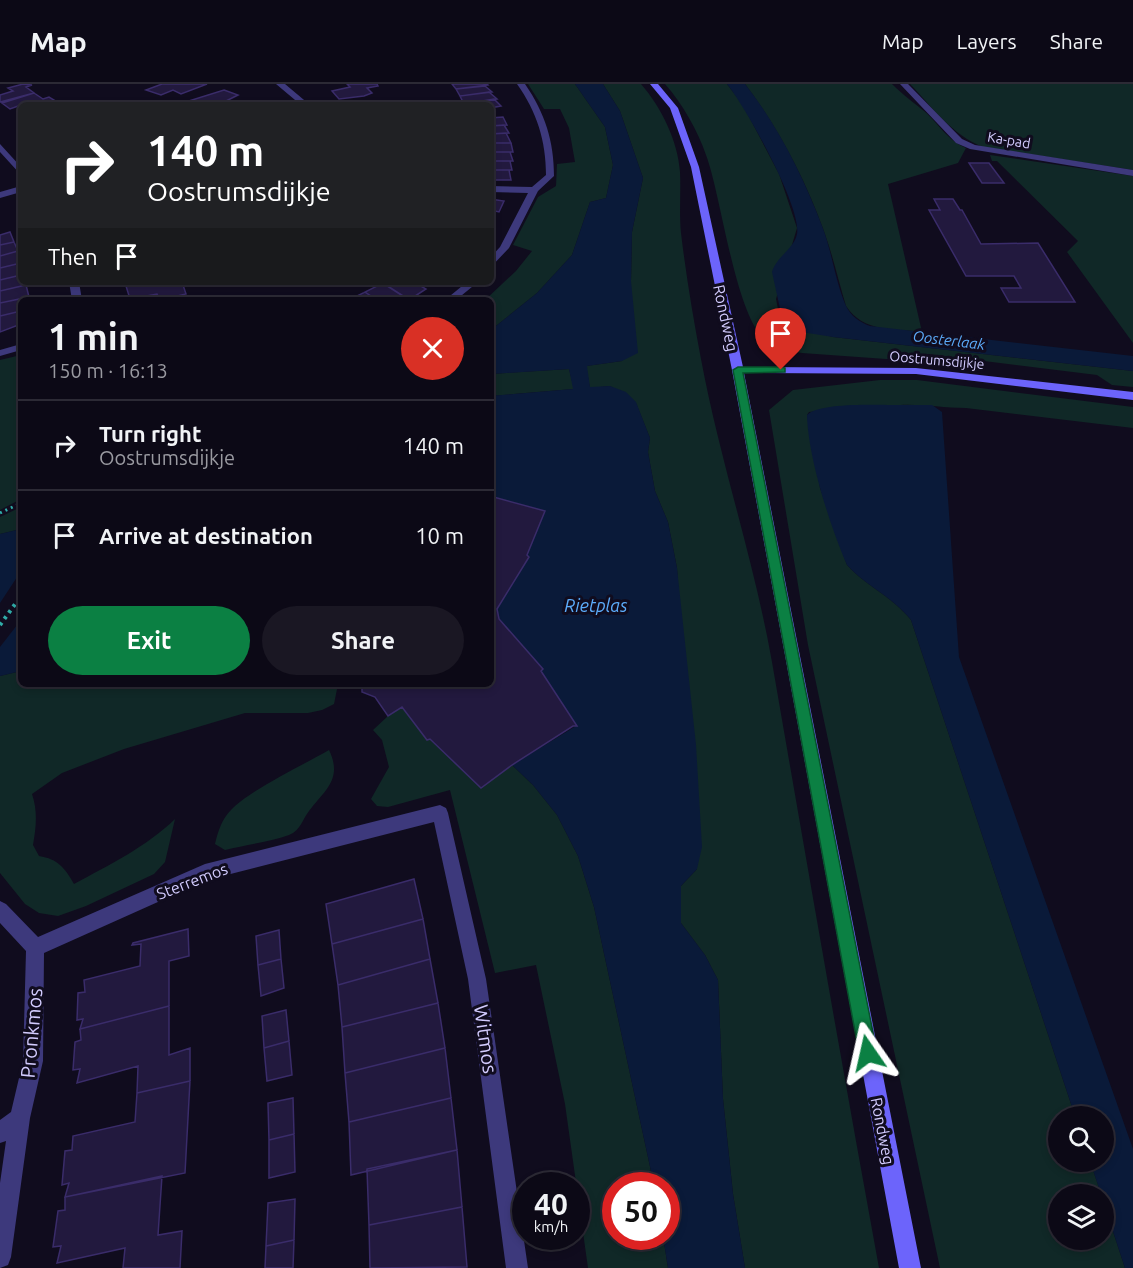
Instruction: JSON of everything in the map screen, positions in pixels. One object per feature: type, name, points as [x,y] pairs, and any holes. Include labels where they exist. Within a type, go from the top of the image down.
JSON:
[{"type":"main road","name":"Rondweg","points":[[654,84],[674,108],[695,167],[738,370],[910,1268]]},
{"type":"main road","name":"Oostrumsdijkje","points":[[738,370],[916,370],[1133,396]]},
{"type":"street","points":[[280,84],[302,102]]},
{"type":"street","points":[[494,259],[504,248],[534,190],[550,176],[550,153],[544,125],[531,98],[521,84]]},
{"type":"street","name":"Ka-pad","points":[[904,84],[959,141],[973,147],[1133,173]]},
{"type":"street","points":[[0,147],[18,168]]},
{"type":"street","points":[[494,189],[534,190]]},
{"type":"street","points":[[0,195],[18,190]]},
{"type":"street","points":[[454,297],[469,285]]},
{"type":"street","points":[[0,353],[18,348]]},
{"type":"street","name":"Sterremos","points":[[35,948],[205,872],[440,813]]},
{"type":"street","name":"Witmos","points":[[440,813],[477,979],[517,1268]]},
{"type":"street","points":[[0,910],[35,948]]},
{"type":"street","name":"Pronkmos","points":[[0,1257],[20,1118],[33,1061],[35,948]]},
{"type":"street","points":[[0,1133],[20,1118]]},
{"type":"path","points":[[0,513],[18,504]]},
{"type":"path","points":[[0,625],[18,600]]},
{"type":"green space","points":[[528,84],[575,84],[605,127],[613,165],[606,198],[590,202],[572,255],[537,293],[494,328],[494,297],[488,297],[516,271],[532,251],[513,245],[538,197],[556,186],[557,164],[575,162],[569,128],[560,109],[544,109]]},
{"type":"green space","points":[[603,84],[641,84],[662,114],[679,160],[681,233],[698,343],[718,435],[765,624],[879,1268],[745,1268],[733,1194],[723,1099],[718,980],[705,955],[681,923],[681,886],[697,869],[677,568],[668,522],[655,491],[648,452],[650,438],[636,403],[610,386],[590,388],[586,366],[622,361],[631,281],[632,232],[643,178],[620,111]]},
{"type":"green space","points":[[665,84],[727,84],[743,105],[779,174],[797,228],[776,299],[781,324],[833,337],[1133,371],[1133,387],[1112,385],[1097,375],[928,354],[928,362],[802,353],[780,348],[767,342],[756,329],[746,308],[730,255],[712,174],[703,146],[683,108]]},
{"type":"green space","points":[[745,84],[892,84],[924,111],[948,136],[966,148],[958,163],[888,184],[922,332],[870,325],[853,315],[846,306],[826,236],[807,189],[779,134]]},
{"type":"green space","points":[[910,84],[1133,84],[1133,170],[983,147],[952,128]]},
{"type":"green space","points":[[990,155],[1133,176],[1133,343],[1067,252],[1078,241],[997,161],[992,161]]},
{"type":"green space","points":[[18,356],[18,501],[0,510],[0,360]]},
{"type":"green space","points":[[569,369],[574,389],[494,396],[494,374]]},
{"type":"green space","points":[[880,380],[917,380],[1133,407],[1133,428],[966,408],[916,405],[809,412],[807,415],[820,488],[847,565],[911,620],[1072,1106],[1048,1106],[1048,1172],[1094,1172],[1098,1184],[1048,1184],[1048,1250],[1114,1250],[1114,1234],[1125,1268],[940,1268],[808,645],[769,410],[793,390]]},
{"type":"green space","points":[[18,508],[18,530],[0,534],[0,517]]},
{"type":"green space","points":[[18,672],[18,687],[337,687],[334,704],[322,710],[308,713],[245,713],[124,749],[62,773],[32,794],[36,820],[33,845],[39,856],[51,859],[60,865],[74,884],[140,847],[175,819],[165,862],[154,874],[86,906],[58,916],[39,913],[25,904],[0,873],[0,676]]},
{"type":"green space","points":[[402,707],[427,740],[430,739],[481,788],[512,765],[533,785],[557,815],[578,856],[594,907],[651,1172],[602,1172],[602,1250],[665,1250],[668,1268],[588,1268],[585,1250],[590,1250],[590,1172],[575,1172],[565,1104],[536,965],[495,973],[450,790],[388,807],[377,806],[371,799],[389,767],[382,740],[373,730]]},
{"type":"green space","points":[[329,750],[333,760],[333,777],[296,830],[289,835],[265,842],[225,850],[215,844],[225,817],[240,802]]},
{"type":"water","name":"Rietplas","points":[[575,84],[603,84],[620,111],[643,178],[632,232],[631,281],[638,353],[622,361],[587,366],[590,387],[610,386],[626,392],[636,402],[650,438],[648,452],[655,491],[668,522],[677,568],[696,745],[702,847],[697,869],[681,886],[681,923],[705,955],[718,980],[723,1099],[733,1194],[745,1268],[668,1268],[665,1250],[680,1250],[680,1172],[651,1172],[594,907],[578,856],[557,815],[533,785],[512,765],[576,726],[541,671],[543,669],[499,619],[497,609],[528,557],[544,511],[494,497],[494,396],[573,389],[569,369],[494,374],[494,328],[537,293],[572,255],[590,202],[606,198],[613,165],[605,127]]},
{"type":"water","name":"Oosterlaak","points":[[727,84],[745,84],[779,134],[807,189],[822,226],[846,306],[859,321],[870,326],[1133,356],[1133,371],[833,337],[789,330],[784,327],[772,272],[795,239],[796,221],[791,202],[771,157]]},
{"type":"water","points":[[865,405],[932,405],[942,412],[959,657],[1133,1149],[1133,1268],[1125,1268],[1114,1234],[1114,1184],[1098,1184],[1094,1172],[1114,1172],[1114,1106],[1072,1106],[911,620],[847,565],[821,491],[811,451],[807,415],[824,408]]},
{"type":"water","points":[[18,530],[18,672],[0,676],[0,534]]},
{"type":"pier","points":[[18,576],[18,624],[0,647],[0,603]]},
{"type":"building","points":[[23,84],[32,85],[26,87],[34,93],[0,102],[0,95],[13,91],[8,88]]},
{"type":"building","points":[[162,84],[207,84],[181,94],[173,90],[161,95],[146,90]]},
{"type":"building","points":[[347,84],[377,84],[378,86],[367,88],[372,93],[364,96],[339,99],[332,91],[350,87]]},
{"type":"building","points":[[452,84],[487,84],[488,85],[456,89]]},
{"type":"building","points":[[485,86],[492,92],[460,96],[456,89]]},
{"type":"building","points":[[224,90],[238,95],[224,102],[186,102]]},
{"type":"building","points":[[489,92],[497,99],[463,102],[460,96]]},
{"type":"building","points":[[34,93],[43,99],[49,97],[54,100],[18,102],[18,106],[10,109],[2,103]]},
{"type":"building","points":[[494,99],[501,106],[494,107],[494,102],[476,102]]},
{"type":"building","points":[[503,117],[507,125],[494,126],[494,118]]},
{"type":"building","points":[[504,125],[509,133],[494,134],[494,126]]},
{"type":"building","points":[[506,133],[511,143],[494,143],[494,134]]},
{"type":"building","points":[[494,143],[511,143],[513,152],[494,152]]},
{"type":"building","points":[[494,152],[510,152],[513,161],[494,161]]},
{"type":"building","points":[[494,161],[510,161],[512,170],[494,170]]},
{"type":"building","points":[[969,163],[989,163],[1004,183],[982,183]]},
{"type":"building","points":[[494,170],[509,170],[511,180],[494,180]]},
{"type":"building","points":[[934,199],[953,199],[962,210],[981,244],[1038,243],[1075,302],[1009,302],[1001,288],[1021,288],[1014,276],[966,276],[929,210],[940,210]]},
{"type":"building","points":[[494,200],[504,201],[499,212],[494,211]]},
{"type":"building","points":[[10,232],[14,242],[0,245],[0,235]]},
{"type":"building","points":[[14,242],[18,251],[0,256],[0,245]]},
{"type":"building","points":[[18,251],[18,264],[0,268],[0,256]]},
{"type":"building","points":[[18,264],[18,276],[0,280],[0,268]]},
{"type":"building","points":[[18,276],[18,285],[26,285],[0,291],[0,280]]},
{"type":"building","points":[[26,285],[29,297],[18,297],[18,299],[0,303],[0,291]]},
{"type":"building","points":[[183,285],[186,294],[173,297],[158,297],[157,294],[129,297],[126,286]]},
{"type":"building","points":[[379,285],[386,285],[405,297],[372,297],[365,292]]},
{"type":"building","points":[[386,285],[419,285],[426,289],[414,297],[404,297]]},
{"type":"building","points":[[365,292],[372,297],[355,297]]},
{"type":"building","points":[[18,299],[18,312],[0,316],[0,303]]},
{"type":"building","points":[[18,312],[18,325],[0,332],[0,316]]},
{"type":"building","points":[[494,497],[545,511],[527,555],[529,557],[497,609],[499,619],[543,669],[541,671],[577,726],[573,726],[512,765],[481,788],[430,739],[427,740],[402,707],[388,716],[375,697],[362,692],[362,687],[494,687]]},
{"type":"building","points":[[414,879],[423,919],[332,944],[326,904]]},
{"type":"building","points":[[423,919],[430,959],[338,985],[332,944]]},
{"type":"building","points":[[188,929],[189,956],[169,961],[169,1006],[80,1029],[83,1019],[77,1020],[78,993],[85,992],[84,980],[140,966],[141,944],[132,945],[133,943]]},
{"type":"building","points":[[279,930],[281,959],[258,965],[256,936]]},
{"type":"building","points":[[281,959],[284,988],[261,996],[258,965]]},
{"type":"building","points":[[430,959],[438,1003],[342,1027],[338,985]]},
{"type":"building","points":[[438,1003],[445,1048],[345,1073],[342,1027]]},
{"type":"building","points":[[169,1006],[169,1055],[190,1048],[190,1081],[137,1093],[138,1066],[77,1083],[80,1069],[73,1070],[75,1042],[81,1040],[80,1029]]},
{"type":"building","points":[[286,1010],[289,1041],[264,1048],[262,1016]]},
{"type":"building","points":[[289,1041],[292,1075],[267,1081],[264,1048]]},
{"type":"building","points":[[445,1048],[451,1098],[349,1122],[345,1073]]},
{"type":"building","points":[[190,1081],[185,1173],[65,1197],[69,1183],[62,1185],[65,1151],[72,1150],[73,1136],[135,1122],[137,1093]]},
{"type":"building","points":[[293,1098],[294,1134],[269,1140],[268,1103]]},
{"type":"building","points":[[451,1098],[457,1150],[351,1175],[349,1122]]},
{"type":"building","points":[[294,1134],[295,1172],[269,1178],[269,1140]]},
{"type":"building","points":[[457,1150],[462,1207],[369,1225],[367,1169]]},
{"type":"building","points":[[162,1176],[158,1235],[182,1231],[180,1268],[123,1268],[125,1248],[57,1263],[61,1246],[53,1247],[58,1211],[65,1210],[65,1197]]},
{"type":"building","points":[[295,1199],[294,1240],[266,1246],[268,1203]]},
{"type":"building","points":[[462,1207],[467,1267],[370,1268],[369,1225]]},
{"type":"building","points":[[294,1240],[293,1268],[265,1268],[266,1246]]},
{"type":"route","points":[[781,370],[738,370],[868,1053]]}]
